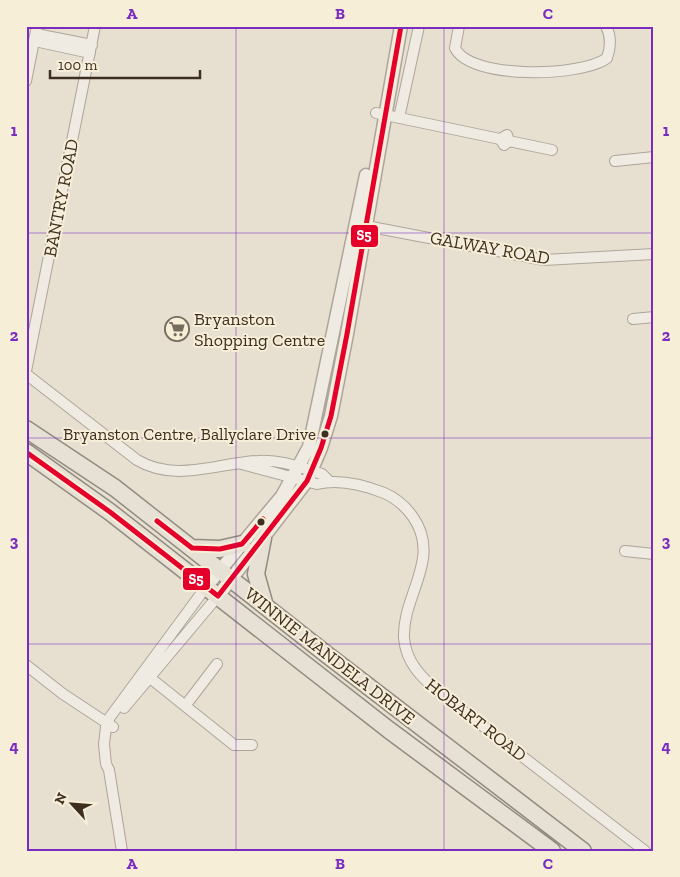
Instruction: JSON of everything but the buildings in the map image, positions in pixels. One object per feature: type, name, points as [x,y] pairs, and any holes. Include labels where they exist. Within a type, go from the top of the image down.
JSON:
[{"type":"main road","name":"WINNIE MANDELA DRIVE","points":[[26,429],[115,488],[583,851]]},
{"type":"main road","name":"WINNIE MANDELA DRIVE","points":[[26,452],[94,500],[389,730],[552,851]]},
{"type":"main road","points":[[263,538],[256,566],[256,574],[265,606]]},
{"type":"main road","points":[[192,548],[220,550],[242,544]]},
{"type":"street","name":"BANTRY ROAD","points":[[26,372],[95,26]]},
{"type":"street","points":[[110,725],[149,678],[225,575],[263,538],[309,476],[331,416],[393,26]]},
{"type":"street","points":[[380,114],[401,26]]},
{"type":"street","points":[[399,118],[419,26]]},
{"type":"street","points":[[459,26],[455,48],[463,58],[503,69],[552,72],[586,67],[607,58],[610,35],[606,26]]},
{"type":"street","points":[[26,81],[36,34],[91,49]]},
{"type":"street","points":[[380,114],[552,150]]},
{"type":"street","points":[[615,161],[654,157]]},
{"type":"street","points":[[225,575],[242,544],[275,504],[296,473],[309,447],[361,225]]},
{"type":"street","name":"GALWAY ROAD","points":[[361,225],[544,260],[654,254]]},
{"type":"street","points":[[633,319],[654,317]]},
{"type":"street","name":"HOBART ROAD","points":[[26,372],[124,451],[150,468],[184,471],[238,464],[309,476],[322,474],[329,481],[372,488],[389,495],[405,507],[420,530],[424,551],[423,568],[406,617],[404,637],[408,656],[415,670],[440,693],[645,851]]},
{"type":"street","points":[[625,551],[654,554]]},
{"type":"street","points":[[122,851],[109,770],[110,725],[130,688],[212,592]]},
{"type":"street","points":[[185,706],[217,664]]},
{"type":"street","points":[[26,665],[63,694],[110,725]]},
{"type":"street","points":[[149,678],[234,745],[252,745]]},
{"type":"transit line","name":"S5","points":[[26,452],[110,512],[218,596],[307,481],[321,448],[331,416],[347,334],[401,26]]},
{"type":"transit line","name":"S5","points":[[157,521],[192,548],[220,549],[242,544],[263,519]]},
{"type":"place","name":"Bryanston Shopping Centre","points":[[177,329]]},
{"type":"place","name":"Bryanston Centre, Ballyclare Drive","points":[[325,434]]}]
